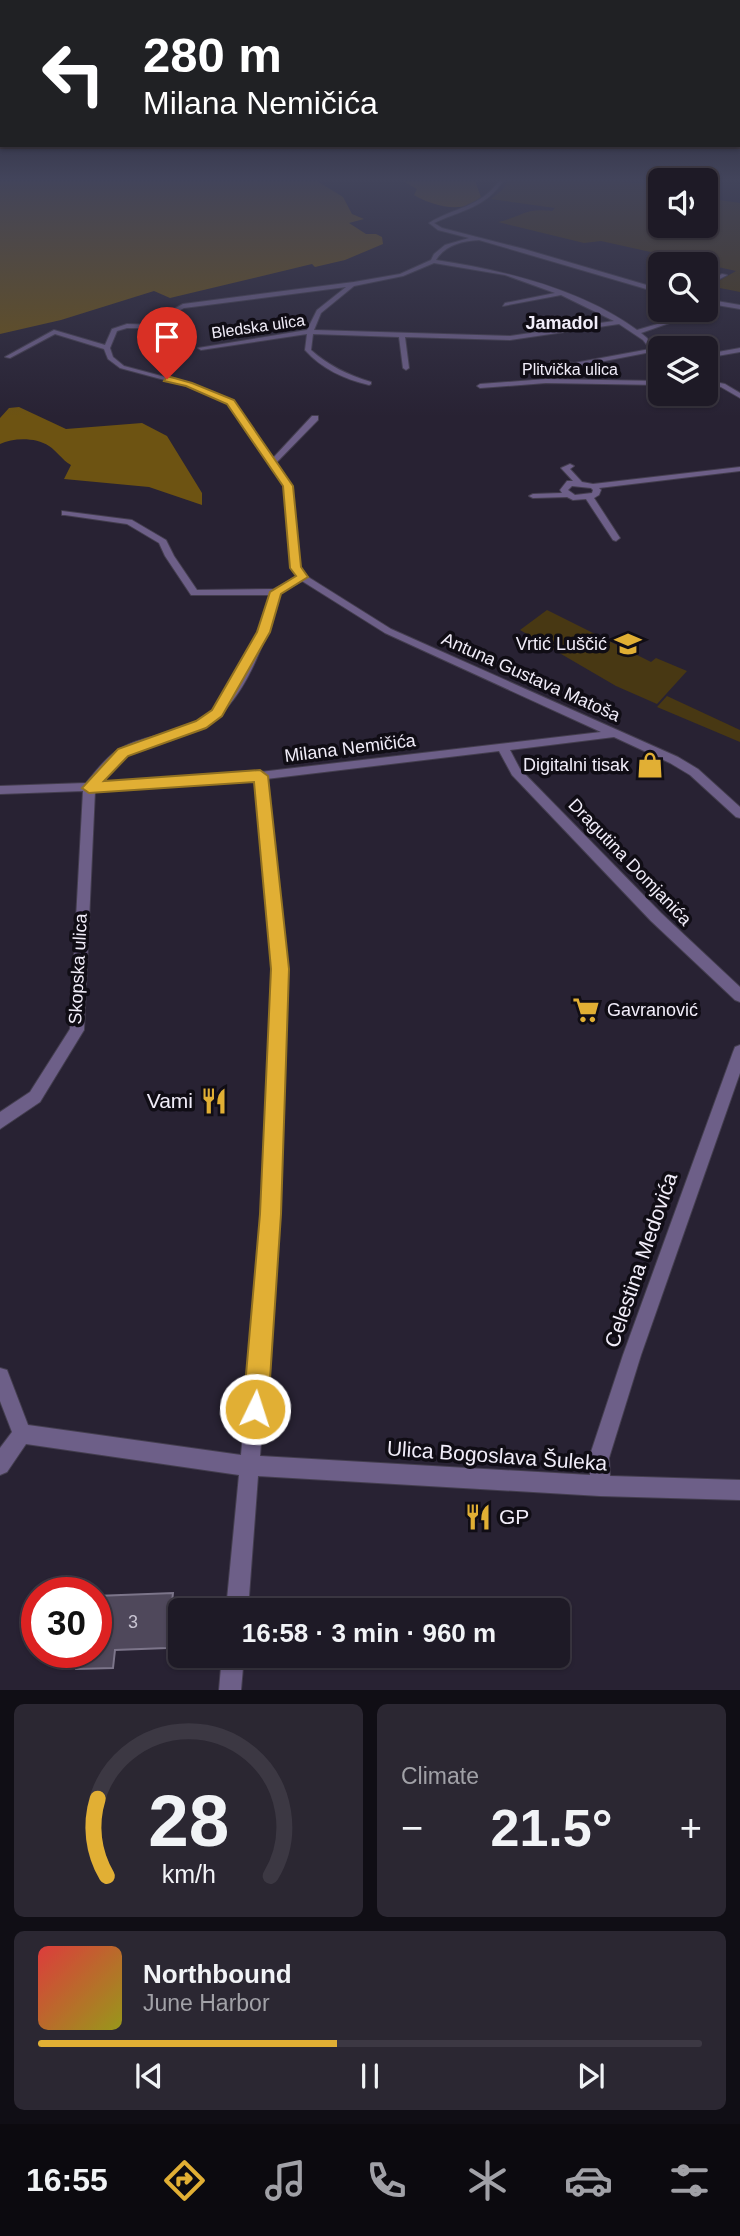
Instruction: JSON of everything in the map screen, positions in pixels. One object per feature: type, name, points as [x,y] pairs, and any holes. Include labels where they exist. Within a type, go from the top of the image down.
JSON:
[{"type":"street","points":[[553,260],[648,288]]},
{"type":"street","points":[[65,513],[129,522],[163,542],[168,557],[188,579],[194,593],[276,592],[302,577],[295,568],[288,486],[230,402],[189,384],[122,367],[110,358],[107,348],[114,330],[127,326],[161,327],[165,325],[165,316],[170,311],[183,306],[354,284],[401,275],[433,261],[506,274],[561,294],[637,332],[654,350],[574,365],[553,362]]},
{"type":"street","points":[[718,278],[724,275]]},
{"type":"street","points":[[354,284],[329,301],[315,315],[309,332],[308,350],[322,365],[349,379],[369,383]]},
{"type":"street","points":[[505,305],[561,294]]},
{"type":"street","points":[[718,303],[740,307]]},
{"type":"street","name":"Bledska ulica","points":[[201,348],[309,332],[510,338],[619,322]]},
{"type":"street","points":[[637,332],[667,322]]},
{"type":"street","points":[[8,357],[54,332],[107,348]]},
{"type":"street","points":[[402,334],[406,368]]},
{"type":"street","points":[[718,354],[740,350]]},
{"type":"street","name":"Plitvička ulica","points":[[480,386],[546,381],[648,383]]},
{"type":"street","points":[[718,384],[740,396]]},
{"type":"street","points":[[272,463],[315,418]]},
{"type":"street","points":[[570,466],[565,468],[570,485]]},
{"type":"street","points":[[533,496],[549,494],[570,485],[590,493],[740,472]]},
{"type":"street","points":[[570,485],[590,493],[595,508],[615,538]]},
{"type":"street","name":"Antuna Gustava Matoša","points":[[302,577],[388,631],[674,760],[694,772],[740,814]]},
{"type":"street","points":[[89,788],[123,752],[201,724],[218,713],[263,632],[276,592]]},
{"type":"street","name":"Milana Nemičića","points":[[0,790],[89,788],[260,776],[613,734]]},
{"type":"street","name":"Dragutina Domjanića","points":[[503,748],[516,772],[656,917],[740,996]]},
{"type":"street","points":[[238,1598],[271,1214],[280,969],[260,776]]},
{"type":"street","name":"Skopska ulica","points":[[0,1121],[35,1097],[76,1030],[89,788]]},
{"type":"street","name":"Celestina Medovića","points":[[600,1486],[599,1458],[632,1355],[740,1052]]},
{"type":"street","points":[[0,1377],[22,1434]]},
{"type":"street","points":[[22,1434],[227,1464],[251,1464]]},
{"type":"street","points":[[0,1465],[22,1434]]},
{"type":"street","name":"Ulica Bogoslava Šuleka","points":[[251,1464],[600,1486],[740,1490]]},
{"type":"street","points":[[230,1690],[232,1668]]},
{"type":"shaded area","points":[[0,260],[345,260],[315,267],[312,264],[170,298],[154,291],[61,320],[0,334]]},
{"type":"shaded area","points":[[718,260],[740,260],[740,292],[718,288],[718,281],[736,271],[718,267]]},
{"type":"shaded area","points":[[19,407],[66,429],[142,423],[167,436],[202,493],[202,505],[149,487],[64,479],[71,465],[49,446],[24,439],[0,444],[0,418],[9,408]]},
{"type":"shaded area","points":[[547,610],[651,662],[656,658],[687,671],[657,704],[616,686],[520,630]]},
{"type":"shaded area","points":[[667,696],[740,730],[740,742],[657,707]]},
{"type":"building","points":[[173,1593],[172,1598],[168,1598],[167,1648],[115,1650],[113,1668],[76,1669],[112,1668],[112,1595]]},
{"type":"place","name":"Vrtić Luščić","points":[[628,644]]},
{"type":"place","name":"Digitalni tisak","points":[[650,765]]},
{"type":"place","name":"Gavranović","points":[[586,1010]]},
{"type":"place","name":"Vami","points":[[214,1101]]},
{"type":"place","name":"GP","points":[[478,1517]]},
{"type":"district","name":"Jamadol","points":[[562,323]]},
{"type":"route","points":[[167,379],[189,384],[230,402],[288,486],[295,568],[302,577],[276,592],[263,632],[218,713],[201,724],[123,752],[114,758],[89,788],[260,776],[280,969],[271,1214],[255,1409]]}]
